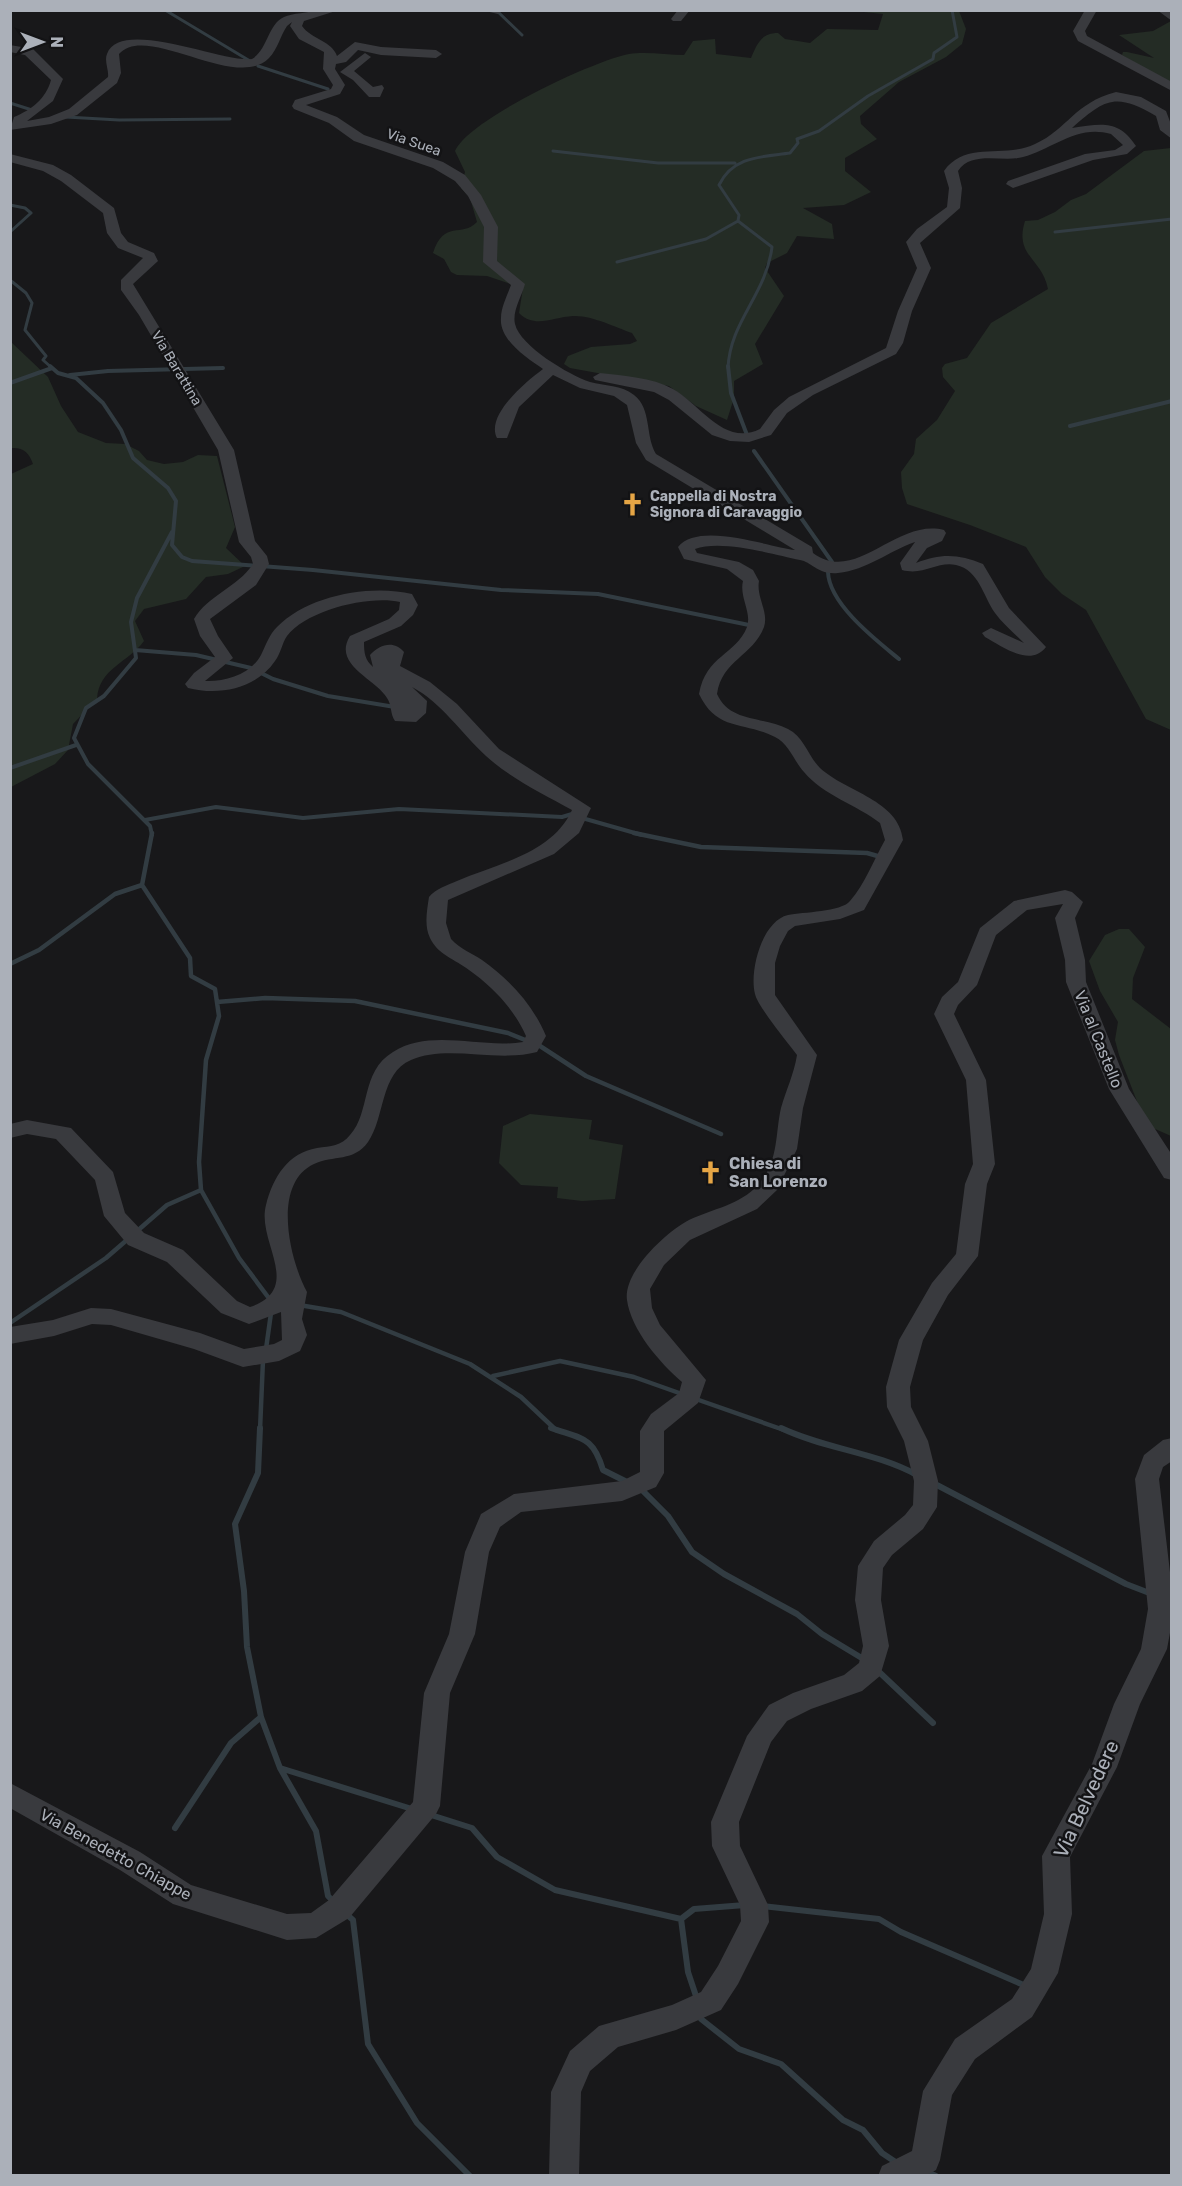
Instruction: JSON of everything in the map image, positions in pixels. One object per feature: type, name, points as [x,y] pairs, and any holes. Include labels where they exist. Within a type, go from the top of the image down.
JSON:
[{"type":"street","points":[[10,125],[65,116],[109,87],[115,70],[111,60],[113,54],[117,48],[127,44],[168,46],[217,61],[257,63],[268,55],[283,22],[287,19],[299,19],[334,10]]},
{"type":"street","points":[[486,10],[498,10]]},
{"type":"street","points":[[1091,10],[1079,31],[1082,38],[1172,87]]},
{"type":"street","points":[[1162,10],[1172,18]]},
{"type":"street","name":"Via Suea","points":[[299,19],[296,26],[298,32],[328,50],[331,61],[329,69],[339,85],[336,91],[299,103],[298,106],[333,120],[359,138],[438,165],[460,178],[474,195],[491,227],[490,262],[518,284],[509,311],[508,325],[512,334],[555,371]]},
{"type":"street","points":[[331,61],[342,59],[355,46],[436,54]]},
{"type":"street","points":[[10,48],[29,52],[57,79],[56,89],[36,113],[10,125]]},
{"type":"street","points":[[367,48],[364,57],[346,72],[357,77],[373,94],[376,94],[378,88]]},
{"type":"street","points":[[502,435],[503,422],[511,407],[524,392],[555,371],[654,387],[668,393],[713,429],[725,435],[744,437],[762,434],[770,429],[782,411],[827,381],[881,357],[896,343],[905,311],[924,268],[913,242],[952,211],[958,195],[951,171],[953,166],[977,156],[1026,152],[1045,146],[1097,101],[1106,96],[1116,95],[1153,107],[1162,114],[1166,130],[1172,135]]},
{"type":"street","points":[[1013,184],[1036,179],[1089,157],[1126,151],[1130,146],[1122,134],[1111,129],[1083,129],[1057,134]]},
{"type":"street","name":"Via Barattina","points":[[10,158],[48,168],[66,178],[109,211],[114,233],[123,245],[149,256],[151,261],[126,283],[128,290],[146,314],[226,450],[247,542],[260,556],[261,564],[250,581],[207,611],[202,619],[209,636],[224,658],[217,667],[198,677],[194,684],[203,687],[243,680],[268,659],[283,630],[303,616],[358,596],[387,594],[406,598],[410,605],[409,611],[393,623],[356,640],[354,650],[359,663],[397,699],[401,717],[410,718],[417,713],[418,701],[382,669],[379,656],[390,649],[396,652],[391,668],[424,686],[451,708],[493,753],[532,780],[582,808],[572,829],[548,849],[457,886],[439,897],[436,911],[440,939],[448,948],[477,966],[530,1019],[536,1036],[530,1047],[514,1052],[425,1047],[388,1066],[375,1089],[369,1117],[361,1136],[352,1146],[313,1154],[299,1161],[287,1178],[274,1215],[288,1281]]},
{"type":"street","points":[[555,371],[568,380],[628,398],[638,412],[644,449],[651,457],[804,548],[806,551],[804,554],[812,563],[823,567],[849,567],[863,563],[915,534],[938,533],[936,538],[921,545],[908,563],[908,567],[919,568],[932,562],[956,559],[977,567],[1002,611],[1037,647],[1031,651],[1015,646],[992,633]]},
{"type":"street","name":"Via Benedetto Chiappe","points":[[10,1794],[130,1861],[183,1895],[286,1927],[316,1925],[339,1909],[426,1806],[436,1693],[462,1634],[477,1552],[490,1521],[514,1504],[622,1491],[644,1483],[654,1465],[651,1432],[660,1419],[690,1397],[694,1380],[659,1341],[642,1313],[638,1295],[644,1278],[663,1251],[688,1230],[737,1210],[766,1190],[789,1138],[792,1109],[805,1073],[807,1055],[765,995],[765,963],[770,946],[780,927],[801,917],[840,913],[857,906],[894,840],[893,830],[878,812],[840,791],[817,774],[803,761],[791,739],[781,733],[729,718],[721,714],[710,701],[708,694],[711,673],[751,635],[757,621],[748,596],[751,581],[743,571],[730,565],[694,558],[686,550],[688,544],[703,541],[760,547],[795,556],[804,554]]},
{"type":"street","name":"Via al Castello","points":[[564,2175],[566,2092],[580,2061],[609,2036],[676,2017],[711,2001],[728,1975],[755,1922],[754,1905],[726,1846],[725,1822],[760,1736],[778,1713],[802,1701],[853,1683],[871,1668],[876,1646],[868,1600],[871,1566],[883,1548],[914,1522],[925,1507],[926,1481],[916,1441],[899,1407],[898,1387],[910,1340],[940,1289],[967,1256],[976,1184],[984,1164],[977,1112],[976,1080],[944,1014],[949,1002],[967,985],[987,932],[1021,905],[1065,896],[1073,902],[1065,918],[1075,960],[1076,982],[1119,1089],[1172,1173]]},
{"type":"street","points":[[10,1131],[27,1127],[63,1133],[105,1177],[115,1216],[136,1239],[175,1256],[229,1307],[249,1316],[270,1310],[284,1299],[288,1281]]},
{"type":"street","points":[[10,1336],[54,1328],[91,1316],[111,1317],[200,1342],[243,1358],[279,1352],[292,1345],[295,1335],[291,1319],[296,1292],[288,1281]]},
{"type":"street","name":"Via Belvedere","points":[[893,2175],[925,2160],[938,2091],[965,2049],[1022,2008],[1044,1973],[1058,1914],[1056,1856],[1104,1767],[1127,1704],[1154,1649],[1161,1609],[1147,1479],[1154,1462],[1172,1447]]},
{"type":"shaded area","points":[[854,11],[959,11],[966,29],[962,44],[946,57],[899,82],[860,116],[861,124],[877,139],[845,158],[845,171],[871,192],[844,205],[803,208],[832,224],[834,239],[797,236],[787,253],[767,263],[765,268],[784,296],[755,344],[763,364],[734,381],[734,398],[727,420],[696,406],[669,386],[570,368],[564,364],[568,356],[591,347],[630,344],[637,341],[632,333],[587,317],[573,316],[544,321],[525,318],[519,313],[523,288],[487,276],[457,275],[451,272],[444,259],[433,253],[442,236],[448,232],[471,227],[477,222],[470,198],[461,188],[465,172],[455,151],[465,138],[483,123],[507,108],[562,79],[629,54],[684,55],[693,41],[715,39],[716,54],[751,58],[760,40],[767,35],[778,33],[785,39],[810,43],[827,29],[878,30],[883,14]]},
{"type":"shaded area","points":[[1171,21],[1171,84],[1122,55],[1123,52],[1127,52],[1154,58],[1119,35],[1153,31]]},
{"type":"shaded area","points":[[1171,148],[1171,730],[1146,719],[1086,610],[1062,594],[1045,577],[1026,547],[907,504],[902,488],[901,472],[914,454],[916,439],[937,420],[955,391],[943,377],[942,368],[945,364],[967,358],[991,323],[1048,289],[1045,279],[1023,242],[1025,221],[1038,220],[1055,212],[1071,200],[1086,194],[1144,151]]},
{"type":"shaded area","points":[[10,341],[48,377],[61,406],[78,432],[106,443],[125,444],[139,451],[147,460],[164,464],[183,462],[198,455],[217,456],[235,527],[226,548],[245,566],[228,574],[206,577],[186,599],[144,609],[135,621],[144,641],[103,680],[97,699],[73,724],[68,750],[55,764],[11,787],[11,474],[33,464],[25,451],[11,448]]},
{"type":"shaded area","points":[[1119,929],[1129,929],[1145,947],[1133,978],[1132,999],[1171,1029],[1171,1136],[1153,1128],[1140,1109],[1115,1040],[1118,1022],[1100,991],[1089,961],[1105,935]]},
{"type":"shaded area","points":[[530,1114],[592,1120],[589,1139],[623,1145],[615,1199],[582,1201],[557,1198],[558,1187],[521,1185],[499,1163],[503,1126]]},
{"type":"waterway","points":[[165,10],[250,61]]},
{"type":"waterway","points":[[496,10],[522,35]]},
{"type":"waterway","points":[[738,221],[739,215],[719,185],[732,168],[758,157],[790,153],[798,143],[797,139],[819,131],[868,96],[933,59],[934,53],[957,37],[952,10]]},
{"type":"waterway","points":[[258,66],[328,89]]},
{"type":"waterway","points":[[10,103],[32,110]]},
{"type":"waterway","points":[[66,117],[119,120],[230,119]]},
{"type":"waterway","points":[[553,151],[658,163],[735,163]]},
{"type":"waterway","points":[[10,205],[25,208],[31,213],[10,232]]},
{"type":"waterway","points":[[1055,232],[1172,219]]},
{"type":"waterway","points":[[617,262],[706,239],[738,221]]},
{"type":"waterway","points":[[728,367],[735,336],[763,280],[772,247],[738,221]]},
{"type":"waterway","points":[[10,280],[26,293],[32,303],[25,330],[46,356],[43,360],[52,368],[10,383]]},
{"type":"waterway","points":[[50,366],[58,373],[76,378],[103,403],[121,430],[133,458],[168,488],[176,501],[172,545],[182,557],[192,561],[313,570],[501,590],[598,594],[749,625]]},
{"type":"waterway","points":[[728,367],[731,393],[747,435]]},
{"type":"waterway","points":[[70,375],[108,371],[223,368]]},
{"type":"waterway","points":[[1070,426],[1172,401]]},
{"type":"waterway","points":[[754,451],[832,562]]},
{"type":"waterway","points":[[152,834],[150,826],[88,764],[74,738],[86,708],[104,696],[136,658],[131,622],[137,598],[172,532]]},
{"type":"waterway","points":[[828,572],[830,584],[845,609],[867,632],[899,659]]},
{"type":"waterway","points":[[135,650],[196,655],[251,668],[273,679],[328,696],[395,707]]},
{"type":"waterway","points":[[10,768],[76,745]]},
{"type":"waterway","points":[[145,820],[216,807],[303,818],[399,809],[562,817],[572,814]]},
{"type":"waterway","points":[[582,818],[638,834]]},
{"type":"waterway","points":[[142,885],[152,834]]},
{"type":"waterway","points":[[638,834],[701,847],[867,853],[881,857]]},
{"type":"waterway","points":[[638,834],[642,835]]},
{"type":"waterway","points":[[10,964],[39,950],[115,894],[142,885]]},
{"type":"waterway","points":[[142,885],[190,958],[191,976],[215,989],[219,1016],[206,1060],[199,1162],[201,1190]]},
{"type":"waterway","points":[[217,1002],[265,998],[355,1001],[508,1033],[540,1046],[586,1076],[721,1134]]},
{"type":"waterway","points":[[136,1232],[167,1205],[201,1190]]},
{"type":"waterway","points":[[201,1190],[239,1258],[271,1301]]},
{"type":"waterway","points":[[10,1323],[106,1258],[128,1239]]},
{"type":"waterway","points":[[299,1305],[341,1312],[470,1364],[521,1397],[555,1429]]},
{"type":"waterway","points":[[266,1349],[271,1313]]},
{"type":"waterway","points":[[260,1430],[263,1360]]},
{"type":"waterway","points":[[493,1376],[560,1361],[634,1377],[682,1394]]},
{"type":"waterway","points":[[693,1398],[784,1430]]},
{"type":"waterway","points":[[260,1428],[258,1473],[235,1524],[244,1591],[247,1647],[261,1717]]},
{"type":"waterway","points":[[551,1428],[555,1429]]},
{"type":"waterway","points":[[781,1428],[815,1441],[884,1461],[917,1475]]},
{"type":"waterway","points":[[555,1429],[585,1440],[595,1451],[603,1470],[629,1483]]},
{"type":"waterway","points":[[935,1484],[1126,1584],[1152,1594]]},
{"type":"waterway","points":[[642,1490],[668,1516],[692,1552],[724,1574],[797,1614],[822,1634],[865,1660]]},
{"type":"waterway","points":[[876,1669],[933,1723]]},
{"type":"waterway","points":[[175,1828],[231,1743],[261,1717]]},
{"type":"waterway","points":[[261,1717],[280,1768]]},
{"type":"waterway","points":[[280,1768],[412,1809]]},
{"type":"waterway","points":[[280,1768],[316,1831],[328,1896],[333,1901]]},
{"type":"waterway","points":[[431,1815],[472,1828],[497,1857],[555,1890],[681,1919]]},
{"type":"waterway","points":[[681,1919],[694,1909],[745,1905]]},
{"type":"waterway","points":[[762,1906],[879,1919],[901,1932],[1026,1986]]},
{"type":"waterway","points":[[345,1913],[353,1920],[368,2044],[417,2123],[470,2176]]},
{"type":"waterway","points":[[681,1919],[688,1972],[697,1999]]},
{"type":"waterway","points":[[700,2013],[701,2019],[739,2049],[781,2064],[843,2120],[863,2130],[882,2153],[897,2163]]},
{"type":"waterway","points":[[925,2171],[936,2176]]},
{"type":"place","name":"Cappella di Nostra Signora di Caravaggio","points":[[632,504]]},
{"type":"place","name":"Chiesa di San Lorenzo","points":[[711,1172]]}]
